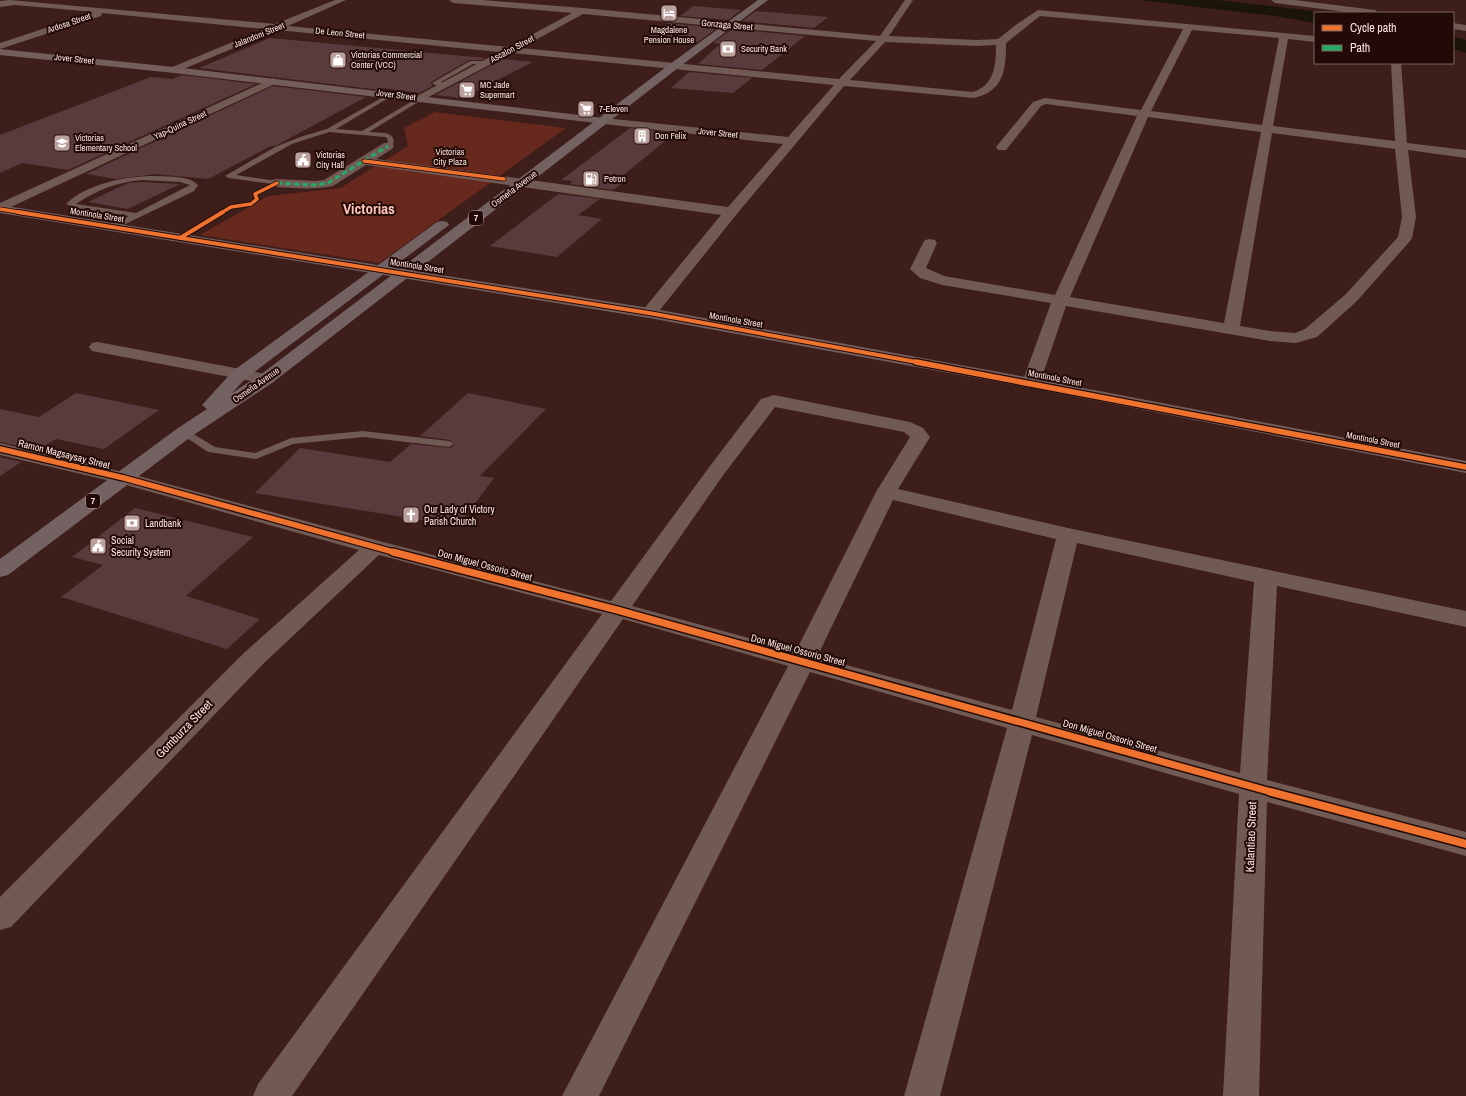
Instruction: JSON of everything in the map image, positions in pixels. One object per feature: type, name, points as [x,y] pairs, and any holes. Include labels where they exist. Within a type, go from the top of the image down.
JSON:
[{"type":"main road","name":"Osmeña Avenue","points":[[0,570],[185,432],[266,379],[674,66],[723,24],[748,0]]},
{"type":"main road","name":"Osmeña Avenue","points":[[486,192],[660,65],[723,24],[764,0]]},
{"type":"main road","name":"Osmeña Avenue","points":[[185,432],[239,375],[456,215]]},
{"type":"street","name":"Jalandoni Street","points":[[174,70],[342,0]]},
{"type":"street","name":"Gonzaga Street","points":[[453,0],[883,39],[977,43],[1001,42]]},
{"type":"street","points":[[649,313],[791,141],[841,83],[883,39],[909,0]]},
{"type":"street","points":[[1269,0],[1367,12]]},
{"type":"street","name":"De Leon Street","points":[[3,3],[15,2],[279,27],[511,51],[974,95],[985,93],[989,90],[999,72],[1001,65],[1001,42]]},
{"type":"street","name":"Ascalon Street","points":[[421,98],[598,3]]},
{"type":"street","name":"Ardosa Street","points":[[0,46],[126,4]]},
{"type":"street","points":[[1001,42],[1020,26],[1050,6]]},
{"type":"street","points":[[1038,13],[1314,39]]},
{"type":"street","points":[[1454,26],[1466,28]]},
{"type":"street","points":[[1032,383],[1060,301],[1144,114],[1189,27]]},
{"type":"street","points":[[1231,328],[1284,36]]},
{"type":"street","name":"Jover Street","points":[[0,52],[273,81],[604,121],[791,141]]},
{"type":"street","points":[[930,243],[918,269],[930,277],[1060,301],[1231,328],[1270,336],[1296,338],[1311,333],[1352,298],[1405,238],[1409,216],[1401,146],[1396,64]]},
{"type":"street","name":"Yap-Quina Street","points":[[0,209],[273,81]]},
{"type":"street","points":[[1002,147],[1037,104],[1040,102],[1054,102],[1466,154]]},
{"type":"street","points":[[277,183],[315,185],[328,183],[388,146]]},
{"type":"street","points":[[364,161],[504,179],[731,212]]},
{"type":"street","name":"Montinola Street","points":[[0,209],[383,269],[649,313],[1032,383],[1466,467]]},
{"type":"street","points":[[98,347],[266,379]]},
{"type":"street","points":[[271,1096],[717,470],[768,404],[774,401],[784,402],[910,428],[920,437],[886,492],[803,661],[580,1096]]},
{"type":"street","name":"Ramon Magsaysay Street","points":[[0,449],[124,478]]},
{"type":"street","name":"Don Miguel Ossorio Street","points":[[124,478],[374,547],[617,610],[1253,787],[1466,844]]},
{"type":"street","points":[[886,492],[1068,535],[1466,619]]},
{"type":"street","points":[[922,1096],[1022,722],[1068,535]]},
{"type":"street","name":"Gomburza Street","points":[[0,917],[254,658],[374,547]]},
{"type":"street","name":"Kalantiao Street","points":[[1241,1096],[1253,787],[1266,578]]},
{"type":"lane","points":[[277,183],[229,176],[261,156],[329,130],[390,95]]},
{"type":"lane","points":[[364,132],[421,98]]},
{"type":"lane","points":[[329,130],[386,135],[390,137],[391,142],[388,146]]},
{"type":"lane","points":[[115,227],[191,189],[194,185],[178,180],[149,177],[118,180],[79,197],[70,204],[137,215]]},
{"type":"lane","points":[[185,432],[212,450],[256,456],[291,441],[363,434],[449,444]]},
{"type":"green space","name":"Victorias City Plaza","points":[[435,112],[566,128],[379,263],[200,235],[268,196],[340,188],[408,146],[404,128]]},
{"type":"shaded area","points":[[1139,0],[1217,0],[1322,12],[1314,12],[1314,23],[1275,16]]},
{"type":"shaded area","points":[[1454,36],[1466,40],[1466,53],[1454,49]]},
{"type":"building","points":[[693,6],[741,10],[728,20],[680,16]]},
{"type":"building","points":[[756,11],[828,17],[814,28],[742,21]]},
{"type":"building","points":[[668,23],[717,28],[698,42],[648,37]]},
{"type":"building","points":[[732,29],[805,36],[762,70],[698,64],[720,44],[713,43]]},
{"type":"building","name":"Victorias Commercial Center (VCC)","points":[[270,38],[485,58],[482,60],[469,60],[431,82],[433,86],[419,93],[383,88],[380,90],[199,68]]},
{"type":"building","points":[[503,59],[533,62],[462,98],[435,95]]},
{"type":"building","points":[[689,72],[752,78],[733,93],[671,88]]},
{"type":"building","points":[[182,75],[256,84],[68,170],[22,163],[0,173],[0,135],[151,77],[173,79]]},
{"type":"building","points":[[273,86],[366,97],[277,145],[269,147],[208,179],[156,174],[117,179],[86,174]]},
{"type":"building","points":[[630,128],[675,133],[621,177],[629,178],[613,190],[570,184],[573,181],[561,180]]},
{"type":"building","points":[[142,182],[180,184],[128,209],[88,202],[128,183]]},
{"type":"building","points":[[558,194],[600,199],[578,215],[602,219],[557,257],[490,246]]},
{"type":"building","points":[[76,393],[159,410],[104,449],[56,439],[38,450],[0,442],[0,409],[39,417]]},
{"type":"building","points":[[468,393],[546,409],[480,476],[494,478],[458,526],[255,493],[300,448],[390,462],[411,444],[450,448],[455,445],[450,440],[420,436]]},
{"type":"building","points":[[0,457],[21,462],[0,476]]},
{"type":"building","points":[[135,508],[253,537],[186,596],[260,619],[227,649],[61,597],[103,565],[72,557]]},
{"type":"marked path","points":[[277,183],[315,185],[328,183],[388,146]]},
{"type":"cycle path","points":[[364,161],[504,179]]},
{"type":"cycle path","points":[[180,238],[231,207],[251,204],[257,199],[255,194],[277,183]]},
{"type":"cycle path","points":[[0,209],[649,313],[1031,383],[1466,467]]},
{"type":"cycle path","points":[[0,449],[124,478],[375,547],[617,610],[1253,787],[1466,844]]},
{"type":"place","name":"Magdalene Pension House","points":[[669,13]]},
{"type":"place","name":"Security Bank","points":[[728,49]]},
{"type":"place","name":"Victorias Commercial Center (VCC)","points":[[338,60]]},
{"type":"place","name":"MC Jade Supermart","points":[[467,90]]},
{"type":"place","name":"7-Eleven","points":[[586,109]]},
{"type":"place","name":"Don Felix","points":[[642,136]]},
{"type":"place","name":"Victorias Elementary School","points":[[62,143]]},
{"type":"place","name":"Victorias City Hall","points":[[303,160]]},
{"type":"place","name":"Petron","points":[[591,179]]},
{"type":"place","name":"Our Lady of Victory Parish Church","points":[[411,515]]},
{"type":"place","name":"Landbank","points":[[132,523]]},
{"type":"place","name":"Social Security System","points":[[98,546]]},
{"type":"district","name":"Victorias","points":[[369,208]]}]
